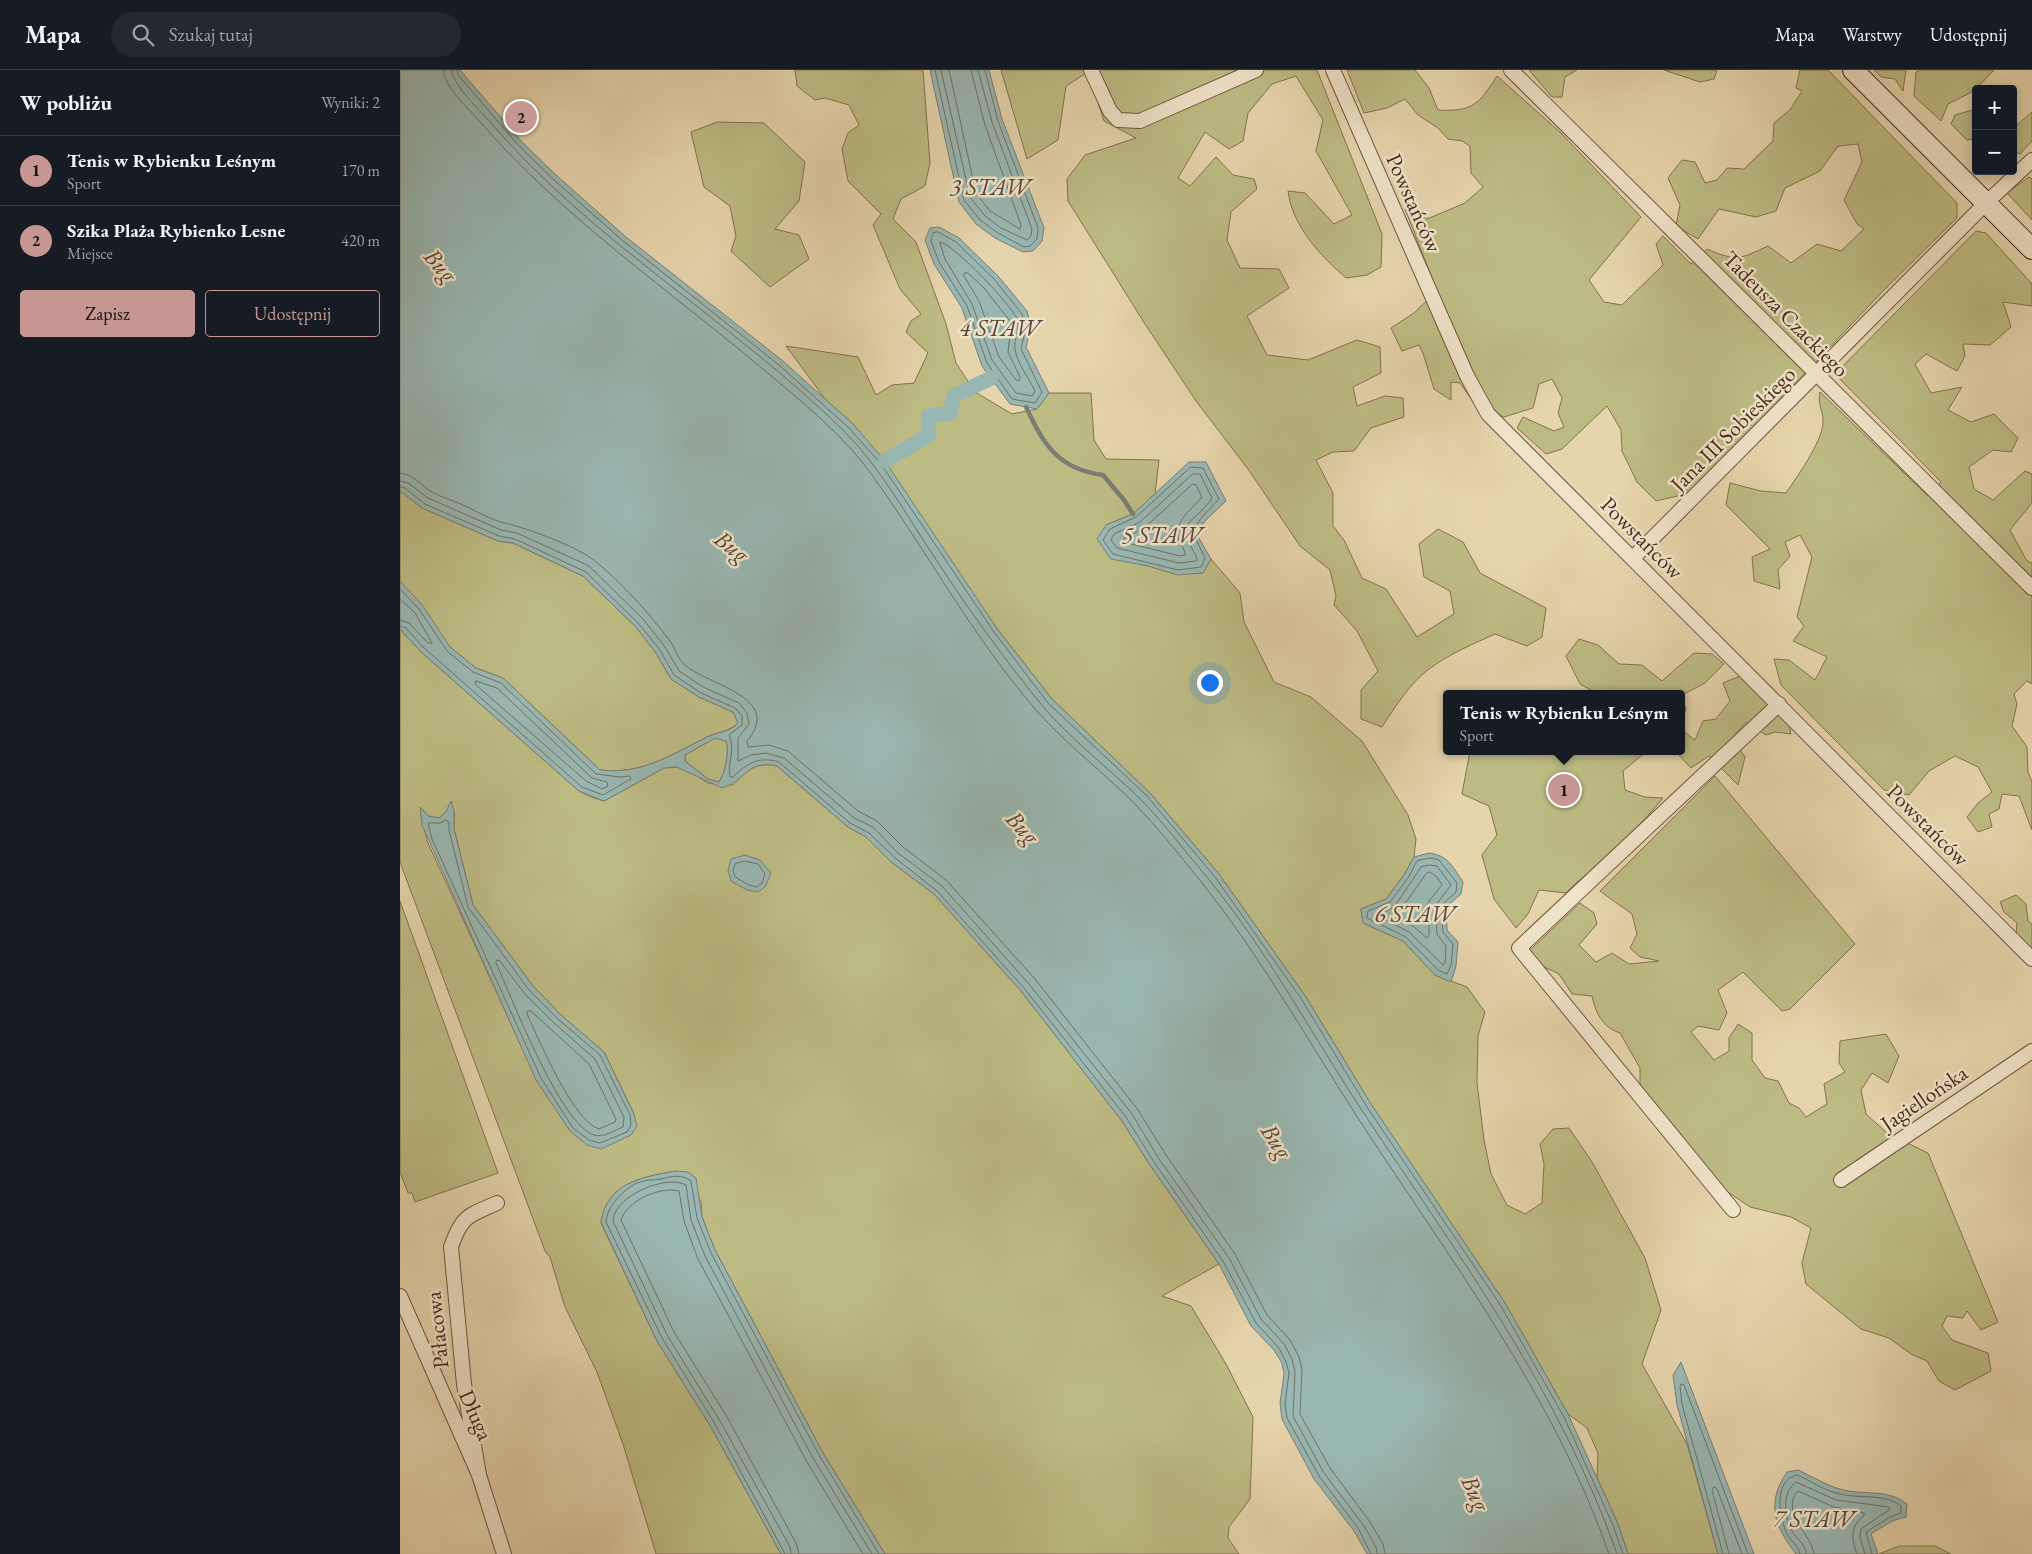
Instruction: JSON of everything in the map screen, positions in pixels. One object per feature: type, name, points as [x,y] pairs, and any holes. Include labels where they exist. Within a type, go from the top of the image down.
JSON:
[{"type":"street","points":[[1091,70],[1110,111],[1118,120],[1140,121],[1256,70]]},
{"type":"street","name":"Powstańców","points":[[1333,70],[1467,376],[1488,414],[2032,960]]},
{"type":"street","name":"Tadeusza Czackiego","points":[[1511,70],[2032,588]]},
{"type":"street","points":[[1853,70],[2032,249]]},
{"type":"street","name":"Jana III Sobieskiego","points":[[1633,558],[1986,203],[2032,160]]},
{"type":"street","points":[[1733,1210],[1519,948],[1779,704]]},
{"type":"street","name":"Jagiellońska","points":[[1841,1180],[2032,1051]]},
{"type":"street","name":"Pałacowa","points":[[479,1475],[464,1384],[451,1246],[458,1227],[466,1216],[497,1203]]},
{"type":"street","name":"Długa","points":[[400,1296],[479,1475],[504,1554]]},
{"type":"shaded area","points":[[795,70],[923,70],[930,163],[925,186],[901,199],[893,219],[916,242],[946,324],[956,363],[975,392],[1012,414],[1037,409],[1049,393],[1091,393],[1094,440],[1106,459],[1159,460],[1155,494],[1133,514],[1106,525],[1138,557],[1158,569],[1185,574],[1203,573],[1211,559],[1240,593],[1244,622],[1274,682],[1311,697],[1362,741],[1408,815],[1416,839],[1414,857],[1404,875],[1386,899],[1361,909],[1363,923],[1403,941],[1435,975],[1467,987],[1485,1012],[1478,1036],[1477,1083],[1484,1140],[1491,1174],[1507,1205],[1525,1214],[1542,1203],[1544,1164],[1540,1144],[1553,1129],[1569,1128],[1592,1162],[1645,1258],[1661,1310],[1642,1364],[1687,1444],[1718,1554],[1628,1554],[1618,1524],[1597,1478],[1598,1453],[1587,1428],[1568,1414],[1505,1303],[1371,1104],[1306,997],[1219,874],[1150,793],[1052,699],[998,630],[853,424],[825,399],[786,346],[858,357],[876,395],[892,385],[914,383],[928,353],[906,332],[911,321],[921,314],[900,289],[873,225],[881,214],[848,181],[842,149],[848,133],[859,125],[849,105],[825,98],[815,100],[797,86]]},
{"type":"shaded area","points":[[1001,70],[1317,70],[1382,234],[1381,267],[1367,275],[1346,278],[1318,250],[1295,216],[1288,191],[1305,193],[1334,224],[1352,215],[1316,151],[1323,120],[1296,76],[1272,84],[1248,113],[1243,141],[1229,149],[1205,132],[1178,178],[1190,186],[1216,157],[1233,175],[1254,179],[1257,189],[1231,212],[1227,240],[1240,268],[1279,269],[1289,288],[1247,316],[1267,355],[1308,360],[1357,340],[1380,347],[1381,373],[1353,387],[1357,406],[1385,396],[1403,398],[1404,417],[1371,428],[1354,451],[1333,452],[1316,460],[1333,493],[1333,526],[1344,540],[1362,578],[1386,589],[1417,637],[1454,614],[1450,591],[1424,577],[1419,544],[1438,529],[1463,542],[1480,573],[1546,608],[1542,637],[1527,646],[1495,634],[1461,650],[1429,669],[1415,681],[1382,727],[1361,719],[1361,690],[1378,671],[1357,631],[1334,605],[1336,596],[1330,570],[1300,546],[1248,469],[1196,401],[1068,201],[1067,179],[1085,155],[1136,138],[1104,121],[1088,72],[1066,86],[1058,140],[1027,159]]},
{"type":"shaded area","points":[[1347,70],[1415,70],[1429,88],[1438,110],[1467,108],[1474,104],[1480,100],[1497,76],[1560,132],[1641,217],[1589,280],[1604,302],[1622,305],[1663,265],[1656,244],[1663,236],[1691,264],[1707,249],[1725,256],[1738,257],[1751,254],[1768,246],[1791,263],[1817,244],[1841,251],[1864,229],[1857,224],[1844,200],[1862,162],[1858,144],[1838,146],[1820,171],[1785,188],[1776,211],[1756,217],[1719,209],[1698,239],[1676,226],[1680,205],[1668,178],[1682,160],[1695,162],[1705,183],[1717,180],[1727,168],[1744,169],[1773,141],[1774,123],[1790,110],[1802,91],[1796,88],[1800,70],[1828,70],[1957,203],[1957,218],[1884,290],[1705,479],[1686,494],[1656,501],[1637,482],[1622,451],[1621,430],[1607,406],[1562,449],[1546,454],[1517,428],[1523,417],[1554,431],[1564,427],[1558,413],[1562,398],[1552,379],[1539,384],[1533,408],[1504,417],[1474,403],[1460,383],[1451,382],[1451,400],[1434,389],[1419,345],[1402,351],[1391,328],[1414,313],[1437,291],[1405,209],[1412,200],[1427,219],[1465,203],[1483,187],[1471,173],[1470,146],[1462,141],[1448,139],[1438,128],[1418,115],[1405,99],[1387,108],[1364,113]]},
{"type":"shaded area","points":[[1529,70],[1577,70],[1565,77],[1562,97],[1552,97]]},
{"type":"shaded area","points":[[1664,70],[1717,70],[1714,79],[1700,82]]},
{"type":"shaded area","points":[[1874,70],[1906,70],[1903,91],[1895,79],[1881,77]]},
{"type":"shaded area","points":[[1920,70],[1994,70],[1980,85],[1972,85],[1972,92],[1948,104],[1941,121],[1914,96],[1916,72]]},
{"type":"shaded area","points":[[1972,110],[1972,139],[1967,140],[1951,124],[1955,115]]},
{"type":"shaded area","points":[[2032,112],[2032,141],[2020,154],[2017,153],[2017,125]]},
{"type":"shaded area","points":[[717,122],[764,123],[805,162],[799,201],[775,229],[799,235],[809,259],[770,287],[731,251],[736,236],[730,206],[704,187],[691,132]]},
{"type":"shaded area","points":[[2029,177],[2032,179],[2032,220],[2007,193]]},
{"type":"shaded area","points":[[1976,231],[1986,233],[2032,284],[2032,306],[2003,302],[2011,327],[1990,345],[1963,344],[1965,356],[1957,371],[1926,354],[1915,364],[1931,393],[1962,387],[1948,410],[1971,422],[1994,414],[2018,438],[2011,452],[1993,450],[1969,467],[1974,489],[1993,500],[2025,471],[2032,474],[2032,503],[2010,530],[2027,561],[2032,563],[2032,684],[2027,681],[2014,694],[2017,704],[2012,726],[2027,747],[2028,772],[2032,782],[2032,830],[2019,796],[2002,794],[1999,809],[1989,814],[1992,827],[1978,832],[1967,817],[1978,803],[1992,792],[1978,767],[1955,756],[1929,771],[1909,795],[1884,790],[1781,685],[1774,659],[1789,660],[1815,680],[1827,657],[1793,641],[1804,626],[1797,617],[1812,557],[1800,535],[1785,542],[1790,556],[1778,570],[1780,589],[1754,581],[1752,557],[1770,549],[1726,505],[1730,483],[1761,491],[1786,493],[1808,459],[1822,431],[1823,419],[1819,401],[1820,392],[1928,496],[1941,482],[1835,374]]},
{"type":"shaded area","points":[[400,491],[422,508],[498,541],[513,543],[583,576],[636,627],[656,653],[671,679],[699,697],[733,712],[738,723],[732,728],[707,737],[668,757],[643,767],[615,771],[600,770],[503,678],[476,668],[450,647],[400,581]]},
{"type":"shaded area","points":[[400,629],[420,651],[579,791],[591,797],[604,801],[664,768],[677,767],[693,773],[708,783],[733,785],[753,768],[764,765],[777,766],[848,827],[866,837],[890,861],[934,894],[1021,991],[1122,1121],[1150,1165],[1219,1264],[1162,1296],[1191,1306],[1226,1364],[1253,1417],[1250,1499],[1229,1527],[1228,1538],[1239,1554],[885,1554],[823,1453],[715,1250],[702,1217],[701,1201],[676,1171],[639,1179],[619,1190],[611,1198],[605,1209],[601,1223],[657,1341],[711,1427],[781,1554],[656,1554],[623,1444],[597,1372],[565,1307],[550,1257],[545,1251],[400,862]],"holes":[[[451,802],[454,812],[454,829],[473,905],[533,986],[561,1015],[604,1052],[634,1114],[570,1131],[537,1080],[427,841],[421,808],[428,816],[439,818],[446,812]]]},
{"type":"shaded area","points":[[1579,639],[1598,645],[1619,664],[1642,665],[1662,681],[1694,653],[1712,654],[1724,664],[1705,683],[1685,693],[1685,690],[1591,690],[1580,684],[1566,656]]},
{"type":"shaded area","points":[[1740,676],[1789,724],[1791,734],[1775,732],[1766,735],[1746,722],[1732,738],[1745,757],[1738,785],[1709,756],[1691,768],[1679,755],[1685,755],[1685,732],[1695,740],[1703,721],[1716,719],[1730,701],[1723,683]]},
{"type":"shaded area","points":[[715,738],[726,741],[727,745],[726,762],[719,782],[708,779],[685,761],[685,755]]},
{"type":"shaded area","points":[[1469,755],[1642,755],[1623,771],[1625,790],[1645,797],[1663,798],[1617,848],[1566,893],[1539,890],[1528,914],[1516,928],[1494,899],[1482,855],[1497,835],[1489,806],[1462,794]]},
{"type":"shaded area","points":[[1715,776],[1855,944],[1790,1009],[1782,1011],[1743,972],[1718,990],[1727,1013],[1719,1030],[1698,1026],[1691,1032],[1714,1060],[1729,1051],[1729,1038],[1738,1024],[1752,1033],[1752,1060],[1765,1078],[1778,1081],[1789,1103],[1799,1108],[1806,1117],[1827,1104],[1824,1084],[1845,1072],[1839,1063],[1840,1041],[1886,1034],[1899,1056],[1888,1083],[1872,1073],[1861,1090],[1866,1114],[1887,1133],[1928,1153],[1998,1322],[1981,1330],[1967,1311],[1963,1318],[1947,1316],[1942,1326],[1952,1340],[1988,1353],[1991,1371],[1955,1390],[1939,1381],[1927,1361],[1911,1354],[1889,1338],[1861,1329],[1806,1284],[1802,1263],[1811,1228],[1791,1217],[1750,1207],[1701,1174],[1640,1092],[1640,1068],[1620,1033],[1614,1031],[1601,1019],[1595,1008],[1592,996],[1572,994],[1559,974],[1544,967],[1529,951],[1580,903],[1594,913],[1597,924],[1579,945],[1596,962],[1612,953],[1629,964],[1659,961],[1640,957],[1630,948],[1637,934],[1632,914],[1600,891]]},
{"type":"shaded area","points":[[2016,895],[2026,904],[2028,921],[2032,924],[2032,948],[2016,935],[2017,923],[2004,912],[2000,902]]},
{"type":"shaded area","points":[[400,901],[498,1173],[415,1202],[412,1193],[408,1193],[400,1172]]},
{"type":"shaded area","points":[[1899,1546],[1935,1546],[1951,1554],[1879,1554]]},
{"type":"water","name":"Bug","points":[[400,70],[460,70],[523,143],[556,175],[626,237],[783,361],[853,424],[885,461],[998,630],[1052,699],[1150,793],[1219,874],[1306,997],[1371,1104],[1505,1303],[1568,1414],[1618,1524],[1628,1554],[1367,1554],[1354,1531],[1314,1479],[1282,1419],[1280,1403],[1284,1374],[1282,1363],[1274,1350],[1251,1326],[1219,1264],[1150,1165],[1122,1121],[1021,991],[934,894],[890,861],[866,837],[848,827],[777,766],[767,765],[753,768],[737,781],[722,788],[677,767],[664,768],[604,801],[579,791],[420,651],[400,629],[400,581],[423,606],[450,647],[476,668],[503,678],[600,770],[615,771],[643,767],[668,757],[707,737],[735,726],[738,723],[733,712],[699,697],[671,679],[656,653],[636,627],[583,576],[513,543],[498,541],[422,508],[400,491]],"holes":[[[715,738],[726,741],[726,762],[719,782],[708,779],[685,761],[685,755]]]},
{"type":"water","name":"3 STAW","points":[[930,70],[989,70],[1002,119],[1044,228],[1042,241],[1033,251],[1023,252],[995,238],[976,224],[959,202]]},
{"type":"water","name":"4 STAW","points":[[939,227],[959,238],[998,276],[1027,311],[1031,327],[1026,347],[1049,393],[1037,409],[1010,404],[982,366],[962,308],[934,264],[925,240],[930,228]]},
{"type":"water","name":"5 STAW","points":[[1189,462],[1206,462],[1226,501],[1206,520],[1196,533],[1211,559],[1203,573],[1178,575],[1148,566],[1111,559],[1097,539],[1106,525],[1133,514]]},
{"type":"water","points":[[451,801],[454,811],[454,829],[473,905],[533,986],[561,1015],[604,1052],[634,1114],[637,1126],[631,1135],[601,1149],[587,1145],[570,1131],[536,1080],[422,825],[420,807],[428,816],[439,818],[446,812]]},
{"type":"water","name":"6 STAW","points":[[1429,853],[1436,854],[1445,859],[1463,882],[1461,894],[1446,907],[1447,930],[1458,942],[1456,966],[1451,982],[1435,975],[1403,941],[1363,923],[1361,909],[1386,899],[1404,875],[1414,857]]},
{"type":"water","points":[[745,855],[760,860],[771,873],[765,887],[758,892],[747,890],[731,881],[728,870],[731,859]]},
{"type":"water","points":[[676,1171],[688,1172],[696,1178],[702,1217],[715,1250],[823,1453],[885,1554],[781,1554],[711,1427],[657,1341],[601,1222],[611,1198],[619,1190],[639,1179]]},
{"type":"water","points":[[1681,1362],[1754,1554],[1718,1554],[1677,1405],[1673,1375]]},
{"type":"water","name":"7 STAW","points":[[1798,1470],[1840,1489],[1883,1494],[1899,1499],[1907,1504],[1906,1517],[1892,1521],[1871,1534],[1878,1554],[1796,1554],[1782,1534],[1775,1514],[1775,1504],[1780,1483],[1787,1472]]},
{"type":"waterway","points":[[885,461],[929,435],[928,416],[950,413],[954,396],[991,378]]},
{"type":"waterway","points":[[1026,407],[1039,433],[1054,453],[1075,467],[1103,475],[1133,514]]},
{"type":"place","name":"Szika Plaża Rybienko Lesne","points":[[521,117]]},
{"type":"place","name":"Tenis w Rybienku Leśnym","points":[[1564,790]]}]
